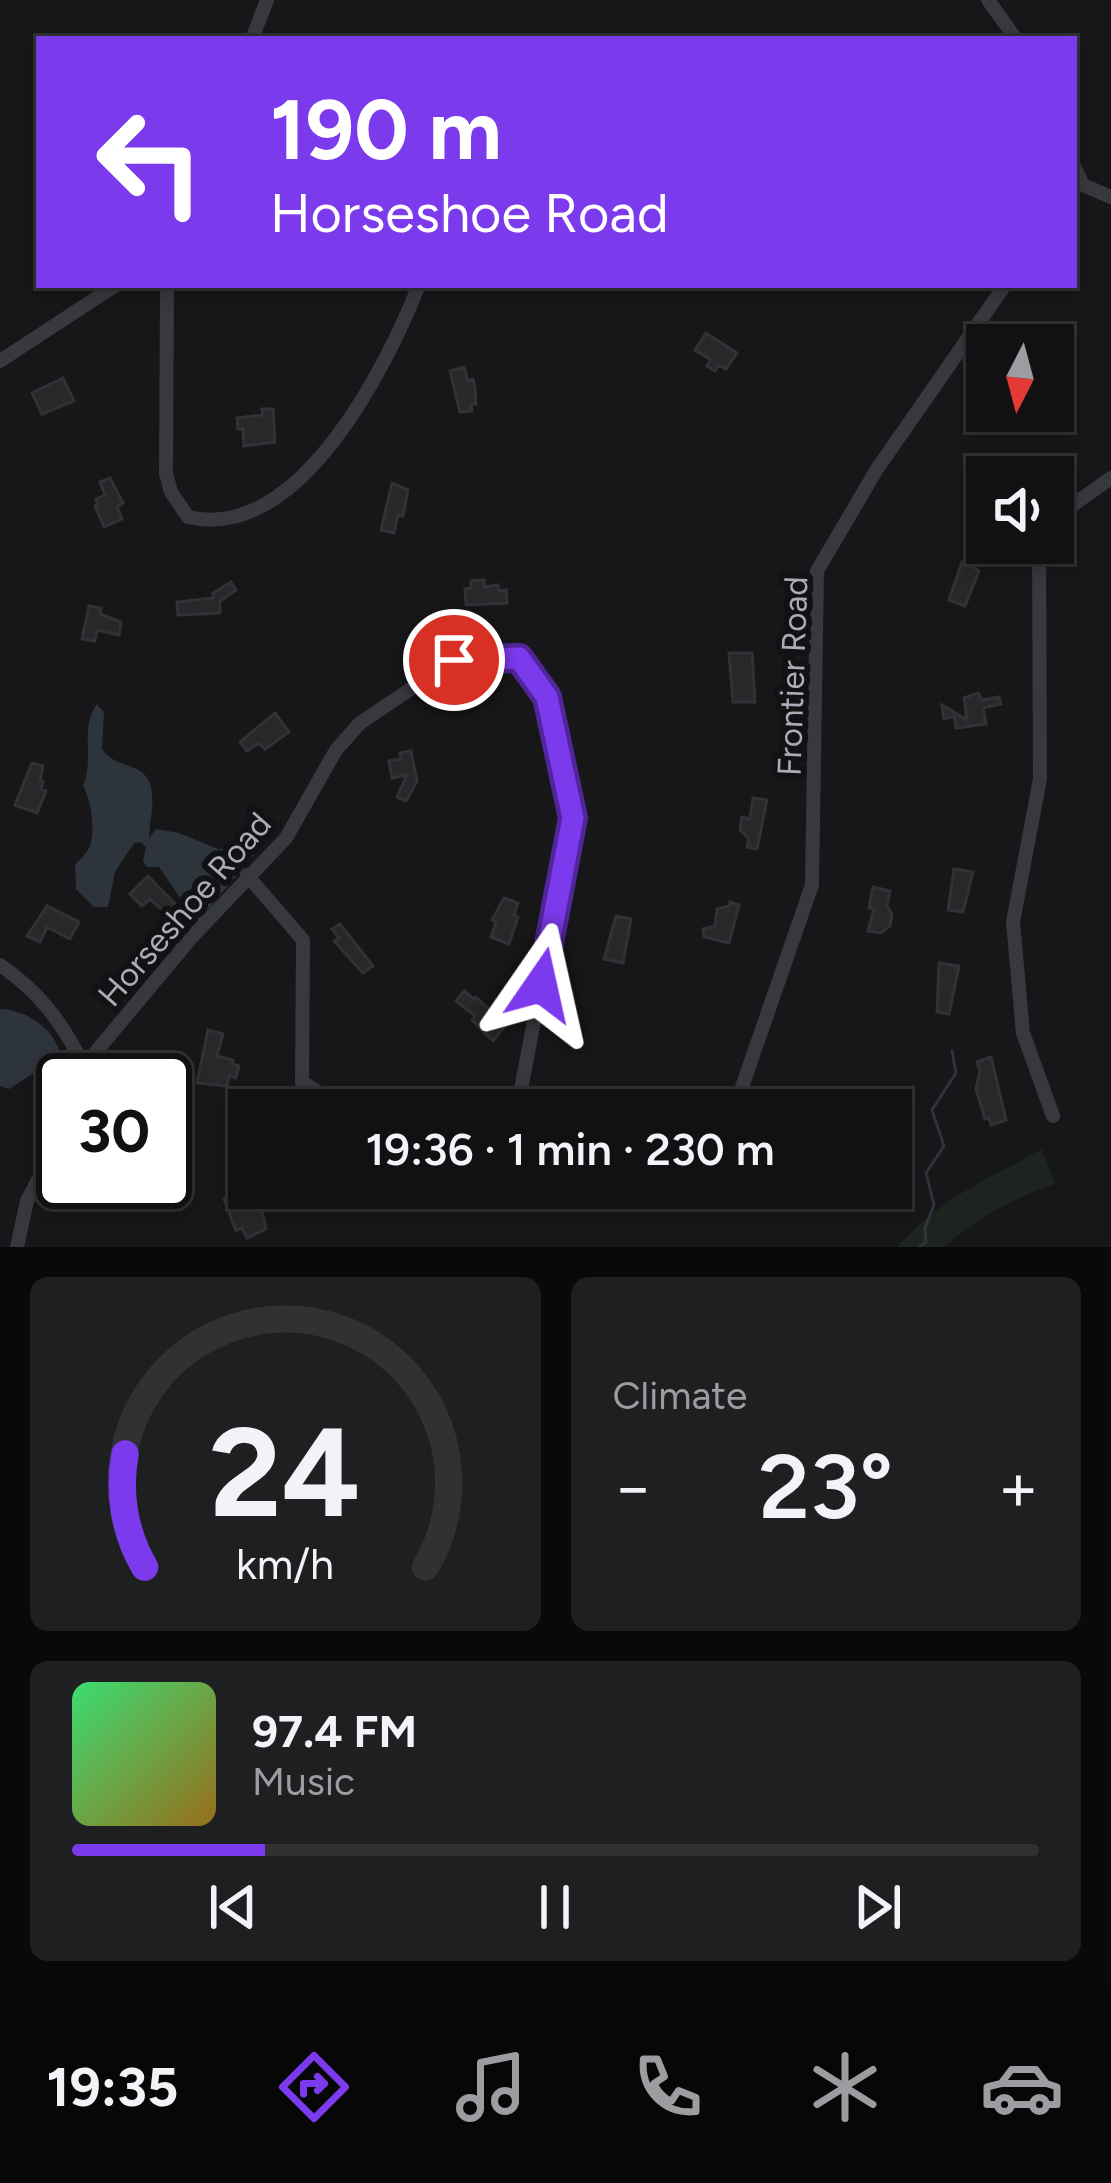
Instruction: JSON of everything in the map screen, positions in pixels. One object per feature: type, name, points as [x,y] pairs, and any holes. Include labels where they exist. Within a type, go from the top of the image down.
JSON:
[{"type":"street","points":[[253,36],[267,0]]},
{"type":"street","points":[[988,0],[1014,36]]},
{"type":"street","points":[[1078,191],[1111,197]]},
{"type":"street","points":[[0,361],[111,288]]},
{"type":"street","points":[[167,288],[166,473],[171,493],[188,517],[211,522],[229,519],[285,491],[353,417],[396,342],[418,288]]},
{"type":"street","name":"Frontier Road","points":[[741,1089],[812,885],[817,571],[878,469],[1003,288]]},
{"type":"street","points":[[1074,504],[1111,478]]},
{"type":"street","points":[[1039,564],[1040,779],[1013,922],[1022,1033],[1053,1116]]},
{"type":"street","name":"Horseshoe Road","points":[[99,1053],[247,875],[286,838],[336,750],[360,724],[454,660],[519,658],[547,697],[573,818],[521,1089]]},
{"type":"street","points":[[247,875],[303,940],[302,1082],[313,1089]]},
{"type":"street","points":[[0,965],[30,986],[64,1026],[74,1053]]},
{"type":"street","points":[[17,1247],[27,1201],[36,1184]]},
{"type":"shaded area","points":[[97,704],[104,712],[102,749],[149,780],[149,838],[156,829],[218,849],[260,847],[193,928],[159,867],[147,867],[143,861],[146,847],[141,842],[134,843],[115,872],[108,907],[94,907],[76,889],[75,865],[88,850],[92,834],[83,786],[89,723]]},
{"type":"shaded area","points":[[0,1009],[35,1020],[59,1049],[36,1053],[36,1071],[9,1089],[0,1086]]},
{"type":"shaded area","points":[[1042,1149],[1055,1184],[997,1210],[945,1247],[897,1247],[948,1202]]},
{"type":"building","points":[[706,333],[737,353],[726,369],[719,365],[715,371],[707,366],[711,360],[695,350]]},
{"type":"building","points":[[464,367],[468,381],[473,379],[476,404],[471,404],[472,411],[460,412],[450,371]]},
{"type":"building","points":[[63,378],[74,401],[42,414],[32,393]]},
{"type":"building","points":[[262,409],[273,409],[275,442],[244,446],[237,418],[263,415]]},
{"type":"building","points":[[110,478],[123,503],[117,507],[122,519],[104,527],[95,506],[96,499],[105,495],[100,482]]},
{"type":"building","points":[[392,483],[408,490],[394,533],[381,530]]},
{"type":"building","points":[[962,562],[979,571],[965,606],[949,600]]},
{"type":"building","points":[[484,580],[485,587],[498,585],[499,591],[506,590],[507,603],[466,605],[465,589],[471,588],[471,581]]},
{"type":"building","points":[[231,582],[236,590],[220,601],[220,613],[178,615],[177,602],[213,598],[213,593]]},
{"type":"building","points":[[89,606],[121,622],[119,635],[97,630],[95,641],[82,639]]},
{"type":"building","points":[[729,653],[752,653],[755,702],[733,702]]},
{"type":"building","points":[[978,693],[982,700],[999,697],[1001,704],[983,708],[986,724],[956,728],[954,716],[944,719],[942,705],[967,720],[964,698]]},
{"type":"building","points":[[275,713],[289,732],[265,749],[259,743],[247,751],[240,742]]},
{"type":"building","points":[[411,751],[417,781],[406,801],[397,797],[407,775],[392,778],[389,761]]},
{"type":"building","points":[[32,763],[43,766],[40,781],[46,791],[37,813],[15,805]]},
{"type":"building","points":[[753,798],[767,800],[757,849],[747,847],[749,839],[740,830],[742,817],[750,819]]},
{"type":"building","points":[[954,869],[973,872],[963,912],[948,910]]},
{"type":"building","points":[[148,876],[175,904],[165,913],[150,899],[142,906],[130,894]]},
{"type":"building","points":[[873,887],[890,891],[890,926],[881,933],[868,931]]},
{"type":"building","points":[[504,898],[518,903],[509,944],[491,937],[496,922],[492,920]]},
{"type":"building","points":[[730,902],[739,905],[729,943],[704,937],[703,929],[715,926],[717,909]]},
{"type":"building","points":[[47,906],[79,922],[70,939],[47,927],[40,942],[27,936]]},
{"type":"building","points":[[616,916],[631,919],[623,963],[604,959]]},
{"type":"building","points":[[340,924],[373,966],[363,973],[334,941],[339,938],[332,929]]},
{"type":"building","points":[[939,963],[959,966],[949,1014],[937,1012]]},
{"type":"building","points":[[464,991],[506,1025],[493,1041],[472,1020],[475,1016],[456,1001]]},
{"type":"building","points":[[208,1030],[223,1034],[217,1056],[239,1066],[236,1078],[229,1076],[227,1086],[197,1083]]},
{"type":"building","points":[[991,1057],[1006,1120],[991,1125],[976,1089],[977,1062]]},
{"type":"building","points":[[228,1197],[228,1209],[267,1209],[262,1211],[266,1229],[247,1238],[242,1228],[236,1231],[224,1199]]},
{"type":"waterway","points":[[919,1247],[926,1242],[925,1228],[934,1205],[926,1173],[944,1146],[932,1110],[956,1073],[952,1051]]},
{"type":"route","points":[[454,660],[519,658],[547,697],[573,818],[541,985]]}]
